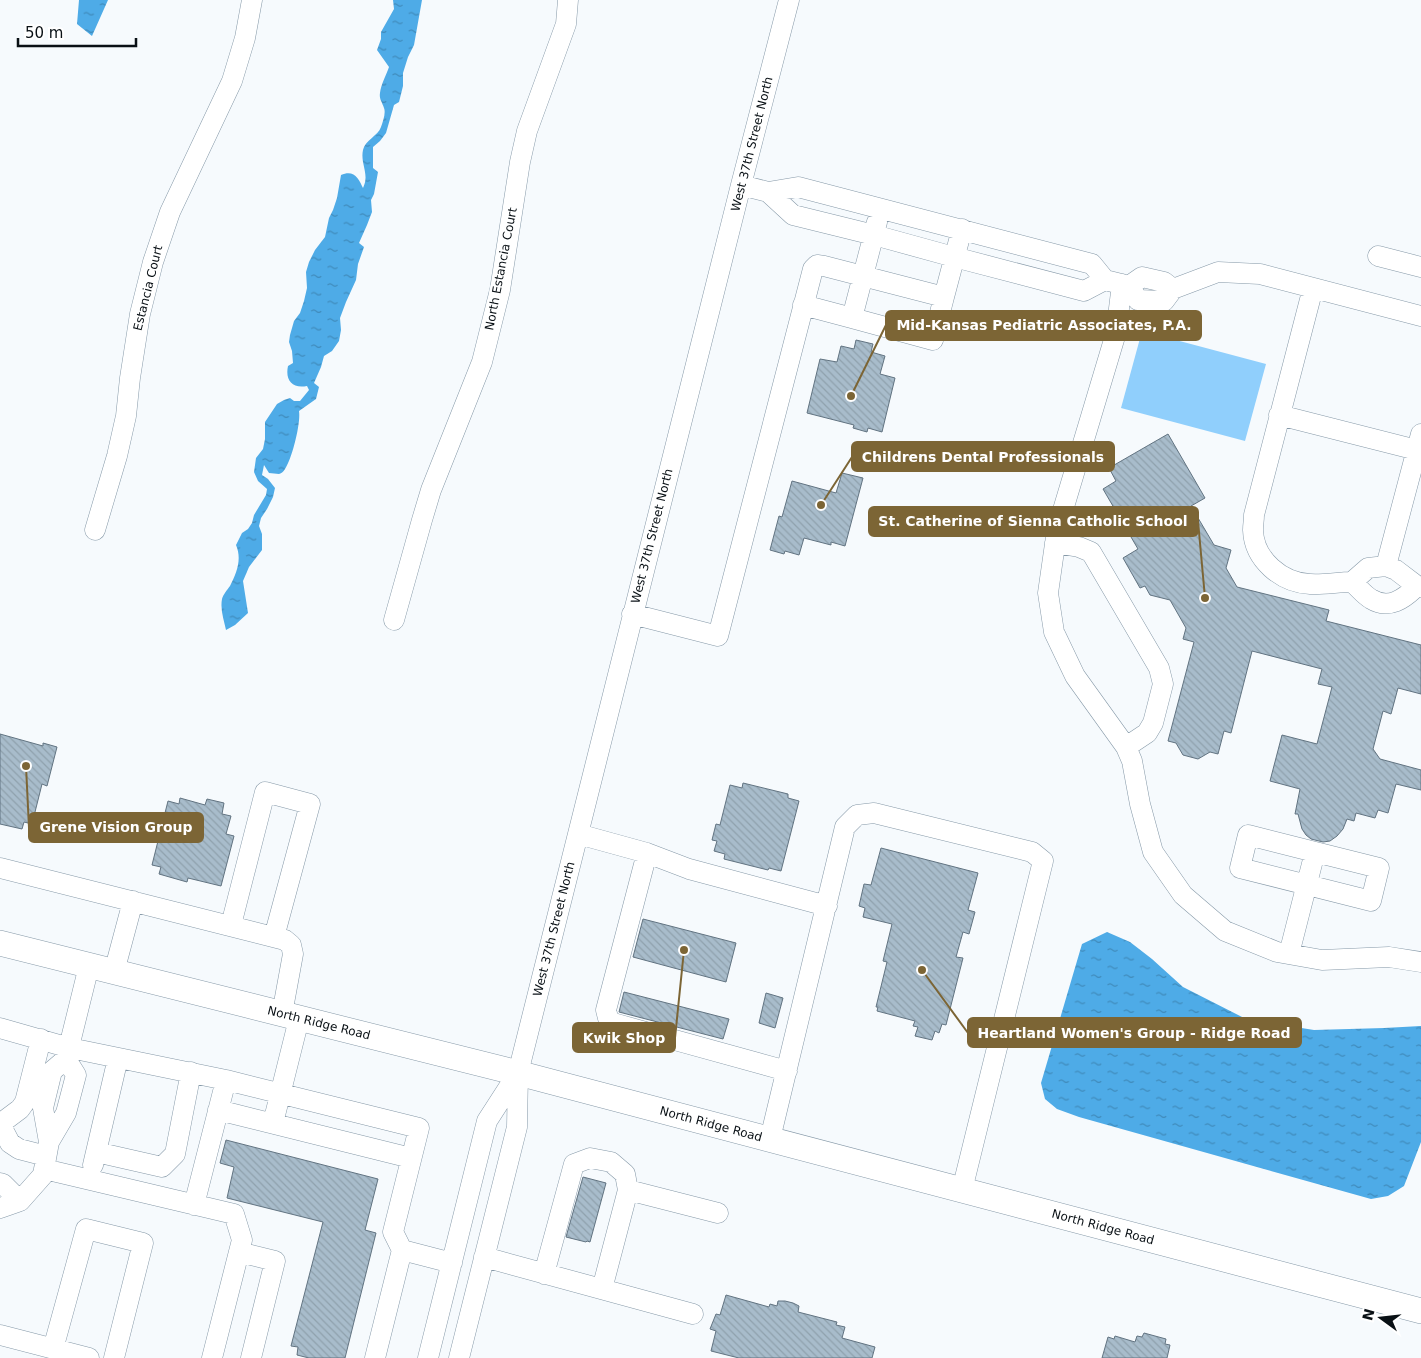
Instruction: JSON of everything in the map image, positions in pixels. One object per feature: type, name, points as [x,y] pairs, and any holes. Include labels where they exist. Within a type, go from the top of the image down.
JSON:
[{"type":"main road","name":"North Ridge Road","points":[[0,943],[518,1073],[1421,1310]]},
{"type":"street","name":"Estancia Court","points":[[95,530],[117,456],[126,416],[140,314],[153,262],[170,212],[232,82],[245,38],[252,0]]},
{"type":"street","name":"North Estancia Court","points":[[394,620],[432,490],[482,362],[500,290],[520,162],[527,131],[566,24],[568,0]]},
{"type":"street","name":"West 37th Street North","points":[[459,1358],[517,1127],[518,1073],[632,614],[789,0]]},
{"type":"street","points":[[741,185],[768,192],[798,187],[962,229],[1092,264],[1119,283]]},
{"type":"street","points":[[768,192],[793,215],[1084,290],[1142,277],[1164,282],[1173,289],[1218,272],[1260,274],[1421,316]]},
{"type":"street","points":[[852,318],[880,209]]},
{"type":"street","points":[[803,305],[933,340],[962,229]]},
{"type":"street","points":[[1020,274],[1026,246]]},
{"type":"street","points":[[1378,256],[1420,262]]},
{"type":"street","points":[[632,614],[718,636],[813,269],[817,265],[824,266],[944,297]]},
{"type":"street","points":[[1119,283],[1116,333],[1055,543],[1048,593],[1054,632],[1075,676],[1126,747],[1132,761],[1140,804],[1153,852],[1183,895],[1225,931],[1277,952],[1322,960],[1389,958],[1421,962]]},
{"type":"street","points":[[1312,288],[1254,515],[1253,532],[1257,548],[1266,563],[1283,577],[1296,582],[1308,584],[1352,582],[1368,568],[1386,566],[1396,570],[1419,586],[1398,602],[1381,603],[1371,599],[1352,582]]},
{"type":"street","points":[[1280,415],[1420,445],[1386,566]]},
{"type":"street","points":[[1055,543],[1078,546],[1092,552],[1159,668],[1163,684],[1153,723],[1147,733],[1126,747]]},
{"type":"street","points":[[230,925],[265,792],[310,804],[274,937]]},
{"type":"street","points":[[770,1139],[845,827],[857,815],[874,813],[1032,852],[1043,861],[962,1190]]},
{"type":"street","points":[[578,834],[647,853],[689,870],[827,906]]},
{"type":"street","points":[[1248,835],[1314,852],[1380,868],[1371,901],[1240,868],[1248,835]]},
{"type":"street","points":[[1289,954],[1314,852]]},
{"type":"street","points":[[647,853],[606,1010],[608,1018],[613,1023],[787,1071]]},
{"type":"street","points":[[0,868],[230,925],[285,940],[291,945],[293,954],[290,1016],[280,1093],[273,1123]]},
{"type":"street","points":[[114,972],[133,901]]},
{"type":"street","points":[[0,1208],[20,1201],[43,1175],[46,1155],[66,1113],[76,1076],[68,1053],[89,966]]},
{"type":"street","points":[[0,1028],[41,1039],[68,1053],[118,1058],[191,1072],[419,1128],[393,1232],[402,1250],[375,1358]]},
{"type":"street","points":[[41,1039],[25,1102],[20,1109],[0,1124],[10,1143],[18,1149],[46,1155],[90,1180],[234,1214],[242,1240],[212,1358]]},
{"type":"street","points":[[90,1180],[118,1058]]},
{"type":"street","points":[[96,1152],[162,1168],[175,1154],[191,1072]]},
{"type":"street","name":"West 37th Street North","points":[[428,1358],[487,1121],[518,1073]]},
{"type":"street","points":[[194,1205],[226,1080]]},
{"type":"street","points":[[218,1110],[411,1158]]},
{"type":"street","points":[[544,1274],[574,1164],[590,1158],[611,1162],[625,1174],[628,1190],[602,1290]]},
{"type":"street","points":[[0,1183],[20,1201]]},
{"type":"street","points":[[628,1190],[718,1213]]},
{"type":"street","points":[[52,1349],[86,1229],[143,1243],[114,1358]]},
{"type":"street","points":[[402,1250],[452,1263]]},
{"type":"street","points":[[238,1252],[275,1261],[251,1358]]},
{"type":"street","points":[[484,1257],[693,1314]]},
{"type":"street","points":[[0,1335],[89,1358]]},
{"type":"shaded area","points":[[1142,331],[1266,364],[1245,441],[1121,408]]},
{"type":"water","points":[[79,0],[108,0],[92,36],[77,24]]},
{"type":"water","points":[[393,0],[422,0],[414,45],[403,73],[403,86],[399,102],[394,105],[386,133],[373,147],[373,168],[378,172],[371,200],[372,212],[359,243],[364,247],[358,264],[356,280],[340,318],[341,330],[339,341],[332,351],[324,356],[314,383],[319,387],[316,399],[299,411],[297,432],[288,464],[283,472],[279,474],[269,473],[264,465],[262,475],[275,488],[273,497],[261,518],[259,526],[262,534],[262,550],[249,567],[243,581],[248,613],[235,625],[226,630],[222,615],[222,603],[225,592],[237,571],[239,555],[236,545],[242,533],[252,523],[254,515],[266,495],[267,489],[258,481],[254,472],[256,458],[263,449],[265,422],[277,404],[290,398],[294,401],[300,401],[309,390],[307,386],[294,385],[289,379],[287,371],[288,366],[293,363],[289,342],[290,335],[294,321],[300,313],[304,301],[307,288],[306,272],[309,262],[325,237],[329,218],[337,198],[341,175],[346,173],[353,174],[358,178],[363,188],[366,178],[362,155],[363,150],[366,143],[379,130],[383,120],[385,110],[380,99],[380,93],[389,67],[377,50],[381,39],[381,32],[394,9]]},
{"type":"water","points":[[1107,932],[1130,942],[1183,987],[1246,1019],[1314,1030],[1421,1026],[1421,1142],[1404,1186],[1388,1196],[1371,1199],[1079,1117],[1057,1109],[1045,1099],[1041,1083],[1082,944]]},
{"type":"building","points":[[856,340],[873,344],[871,352],[885,356],[880,374],[895,378],[882,432],[868,428],[867,432],[853,428],[854,425],[807,413],[820,359],[837,362],[841,346],[854,349]]},
{"type":"building","points":[[1168,434],[1205,498],[1191,506],[1214,545],[1231,550],[1226,568],[1237,587],[1329,610],[1326,621],[1421,645],[1421,694],[1398,688],[1391,714],[1383,711],[1373,749],[1380,759],[1421,770],[1421,790],[1396,784],[1388,813],[1378,810],[1375,818],[1356,813],[1354,821],[1347,819],[1343,829],[1330,841],[1323,842],[1311,839],[1302,829],[1298,814],[1295,814],[1300,789],[1270,781],[1282,735],[1317,744],[1332,687],[1318,684],[1322,669],[1252,651],[1231,733],[1224,731],[1218,754],[1210,752],[1198,759],[1183,755],[1176,743],[1168,741],[1194,642],[1183,639],[1186,628],[1170,600],[1150,595],[1145,586],[1140,588],[1123,558],[1138,549],[1103,489],[1116,481],[1109,468]]},
{"type":"building","points":[[842,473],[863,478],[845,546],[831,542],[831,545],[804,538],[799,555],[785,551],[784,554],[770,550],[779,516],[782,517],[792,481],[836,493]]},
{"type":"building","points":[[0,734],[43,746],[43,743],[57,747],[47,786],[42,784],[32,824],[24,822],[22,829],[0,824]]},
{"type":"building","points":[[743,783],[788,794],[788,798],[799,801],[781,871],[769,868],[768,870],[724,859],[725,854],[714,851],[717,841],[712,840],[716,824],[720,825],[730,785],[742,788]]},
{"type":"building","points":[[180,798],[205,805],[207,799],[224,803],[222,814],[231,816],[226,834],[234,836],[221,886],[188,878],[187,882],[159,874],[161,867],[152,865],[168,801],[179,804]]},
{"type":"building","points":[[881,848],[978,873],[968,910],[975,912],[969,934],[963,932],[956,957],[963,958],[946,1025],[942,1024],[939,1033],[935,1031],[932,1040],[915,1036],[918,1027],[913,1026],[915,1021],[877,1011],[878,1007],[876,1007],[887,962],[883,961],[892,924],[863,917],[865,908],[859,906],[864,884],[871,885]]},
{"type":"building","points":[[643,919],[736,943],[726,982],[633,957]]},
{"type":"building","points":[[624,992],[729,1019],[723,1039],[619,1012]]},
{"type":"building","points":[[766,993],[783,998],[775,1028],[759,1023]]},
{"type":"building","points":[[226,1140],[378,1179],[365,1230],[376,1233],[345,1358],[309,1358],[297,1355],[298,1347],[291,1346],[323,1222],[227,1198],[234,1167],[220,1163]]},
{"type":"building","points":[[583,1177],[606,1183],[590,1242],[566,1237]]},
{"type":"building","points":[[726,1295],[769,1307],[770,1304],[777,1306],[778,1301],[793,1303],[799,1306],[798,1312],[837,1322],[836,1325],[845,1327],[842,1338],[875,1347],[872,1358],[739,1358],[711,1351],[716,1331],[710,1329],[716,1314],[720,1315]]},
{"type":"building","points":[[1144,1333],[1166,1339],[1165,1344],[1170,1345],[1167,1358],[1102,1358],[1108,1337],[1114,1339],[1115,1336],[1135,1342],[1137,1336],[1142,1337]]},
{"type":"place","name":"Mid-Kansas Pediatric Associates, P.A.","points":[[851,396]]},
{"type":"place","name":"Childrens Dental Professionals","points":[[821,505]]},
{"type":"place","name":"St. Catherine of Sienna Catholic School","points":[[1205,598]]},
{"type":"place","name":"Grene Vision Group","points":[[26,766]]},
{"type":"place","name":"Kwik Shop","points":[[684,950]]},
{"type":"place","name":"Heartland Women's Group - Ridge Road","points":[[922,970]]}]
